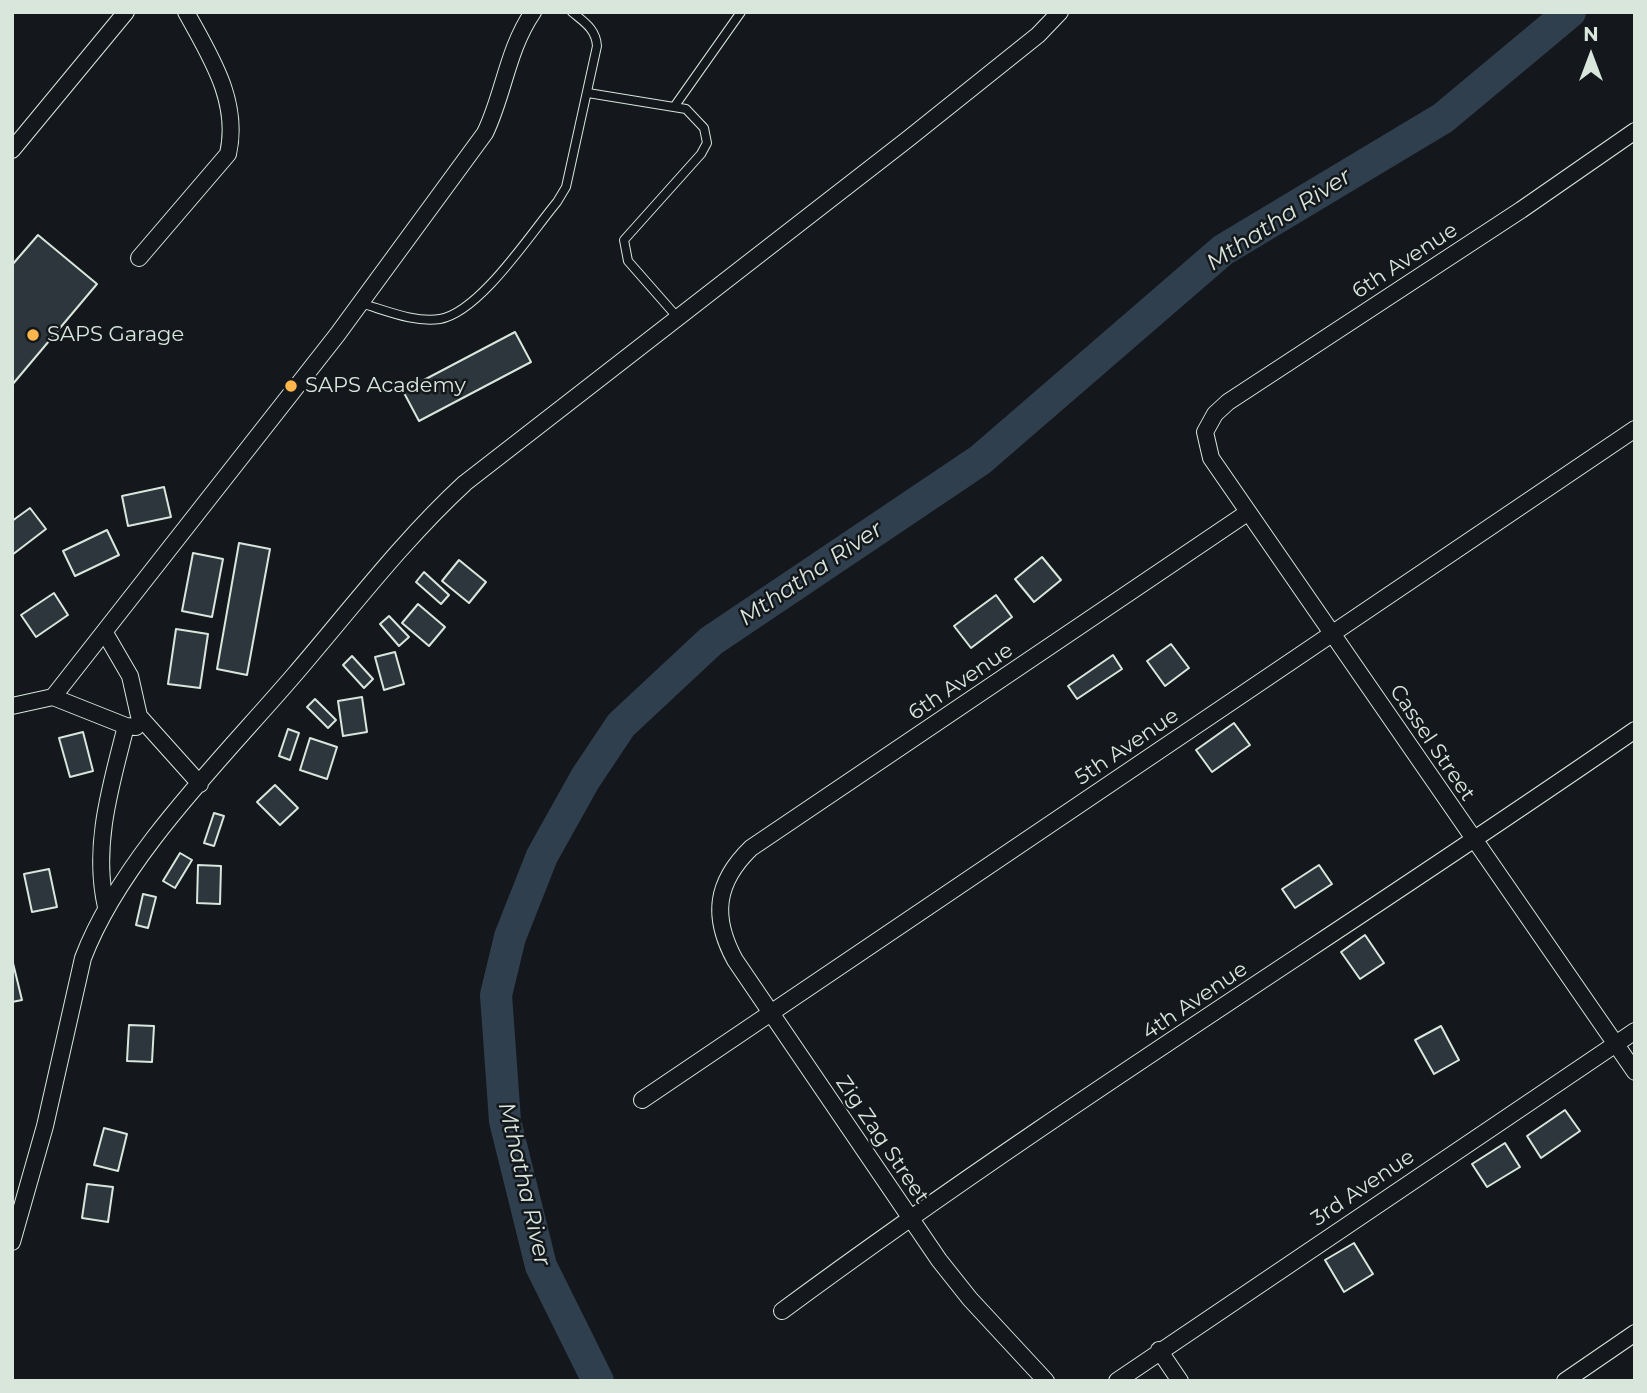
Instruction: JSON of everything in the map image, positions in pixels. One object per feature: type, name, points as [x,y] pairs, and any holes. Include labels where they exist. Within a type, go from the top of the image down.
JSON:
[{"type":"street","points":[[12,150],[126,12]]},
{"type":"street","points":[[139,258],[228,154],[231,138],[228,99],[219,74],[186,12]]},
{"type":"street","points":[[53,697],[360,303],[485,134],[494,113],[514,44],[533,12]]},
{"type":"street","points":[[12,1242],[45,1126],[83,958],[106,907],[127,874],[200,784],[448,498],[483,467],[1012,56],[1060,12]]},
{"type":"street","name":"6th Avenue","points":[[1205,432],[1214,415],[1228,402],[1500,224],[1635,131]]},
{"type":"street","name":"5th Avenue","points":[[642,1100],[1635,429]]},
{"type":"street","name":"Cassel Street","points":[[1205,432],[1211,458],[1247,513],[1334,633],[1473,842],[1635,1072]]},
{"type":"street","name":"6th Avenue","points":[[721,902],[729,870],[751,848],[1247,513]]},
{"type":"street","points":[[105,633],[130,676],[139,716],[200,784]]},
{"type":"street","points":[[12,706],[53,697],[126,726],[147,727]]},
{"type":"street","points":[[106,907],[100,882],[104,824],[126,726]]},
{"type":"street","name":"4th Avenue","points":[[782,1311],[909,1217],[1473,842],[1635,730]]},
{"type":"street","name":"Zig Zag Street","points":[[721,902],[721,923],[729,949],[909,1217],[970,1299],[1046,1381]]},
{"type":"street","name":"3rd Avenue","points":[[1117,1381],[1159,1350],[1635,1031]]},
{"type":"street","points":[[1565,1381],[1635,1333]]},
{"type":"street","points":[[1159,1350],[1180,1381]]},
{"type":"lane","points":[[360,303],[411,317],[443,319],[464,308],[486,288],[563,193],[595,63],[596,36],[572,12]]},
{"type":"lane","points":[[674,107],[741,12]]},
{"type":"lane","points":[[588,93],[686,109],[704,128],[707,143],[701,154],[628,233],[623,247],[628,261],[678,317]]},
{"type":"building","name":"SAPS Garage","points":[[38,235],[97,284],[12,385],[12,265]]},
{"type":"building","points":[[515,332],[531,362],[419,421],[403,391]]},
{"type":"building","points":[[164,487],[171,517],[128,526],[122,496]]},
{"type":"building","points":[[30,508],[46,529],[12,555],[12,521]]},
{"type":"building","points":[[107,530],[119,555],[75,576],[63,551]]},
{"type":"building","points":[[239,543],[270,549],[247,675],[217,669]]},
{"type":"building","points":[[193,553],[223,559],[212,617],[182,611]]},
{"type":"building","points":[[1042,557],[1061,580],[1034,602],[1015,579]]},
{"type":"building","points":[[459,560],[486,582],[469,603],[442,581]]},
{"type":"building","points":[[424,572],[449,595],[441,604],[416,582]]},
{"type":"building","points":[[54,593],[68,615],[36,637],[21,615]]},
{"type":"building","points":[[996,595],[1012,617],[971,648],[954,626]]},
{"type":"building","points":[[418,604],[445,627],[429,646],[402,623]]},
{"type":"building","points":[[389,616],[409,637],[399,646],[380,624]]},
{"type":"building","points":[[176,629],[208,634],[200,688],[168,684]]},
{"type":"building","points":[[1171,644],[1189,668],[1165,686],[1147,661]]},
{"type":"building","points":[[395,652],[404,684],[384,690],[375,657]]},
{"type":"building","points":[[1113,655],[1122,669],[1077,699],[1068,686]]},
{"type":"building","points":[[352,656],[373,679],[364,688],[343,665]]},
{"type":"building","points":[[362,697],[367,732],[343,736],[338,701]]},
{"type":"building","points":[[315,699],[336,720],[328,728],[307,707]]},
{"type":"building","points":[[1234,723],[1250,745],[1212,772],[1196,750]]},
{"type":"building","points":[[288,729],[299,733],[290,760],[279,756]]},
{"type":"building","points":[[83,732],[93,771],[70,777],[59,738]]},
{"type":"building","points":[[310,738],[337,747],[327,779],[300,770]]},
{"type":"building","points":[[275,785],[298,808],[280,825],[257,802]]},
{"type":"building","points":[[214,813],[224,816],[214,846],[204,843]]},
{"type":"building","points":[[180,853],[192,860],[175,888],[163,881]]},
{"type":"building","points":[[198,865],[221,866],[220,904],[197,903]]},
{"type":"building","points":[[1319,865],[1332,884],[1295,908],[1282,889]]},
{"type":"building","points":[[49,869],[57,907],[32,912],[24,874]]},
{"type":"building","points":[[143,894],[156,897],[148,928],[136,925]]},
{"type":"building","points":[[1365,935],[1384,963],[1360,979],[1341,952]]},
{"type":"building","points":[[12,959],[22,1000],[12,1002]]},
{"type":"building","points":[[129,1025],[154,1026],[152,1062],[127,1061]]},
{"type":"building","points":[[1441,1026],[1459,1060],[1434,1074],[1415,1040]]},
{"type":"building","points":[[1565,1110],[1580,1131],[1541,1158],[1527,1136]]},
{"type":"building","points":[[104,1128],[127,1134],[118,1171],[94,1165]]},
{"type":"building","points":[[1505,1143],[1520,1167],[1487,1187],[1472,1164]]},
{"type":"building","points":[[87,1184],[113,1187],[108,1222],[82,1218]]},
{"type":"building","points":[[1354,1243],[1373,1274],[1344,1292],[1325,1260]]},
{"type":"waterway","name":"Mthatha River","points":[[598,1381],[541,1266],[505,1121],[496,995],[510,937],[542,856],[585,779],[621,725],[711,641],[980,460],[1223,250],[1443,118],[1570,12]]},
{"type":"place","name":"SAPS Garage","points":[[33,335]]},
{"type":"place","name":"SAPS Academy","points":[[291,386]]}]
